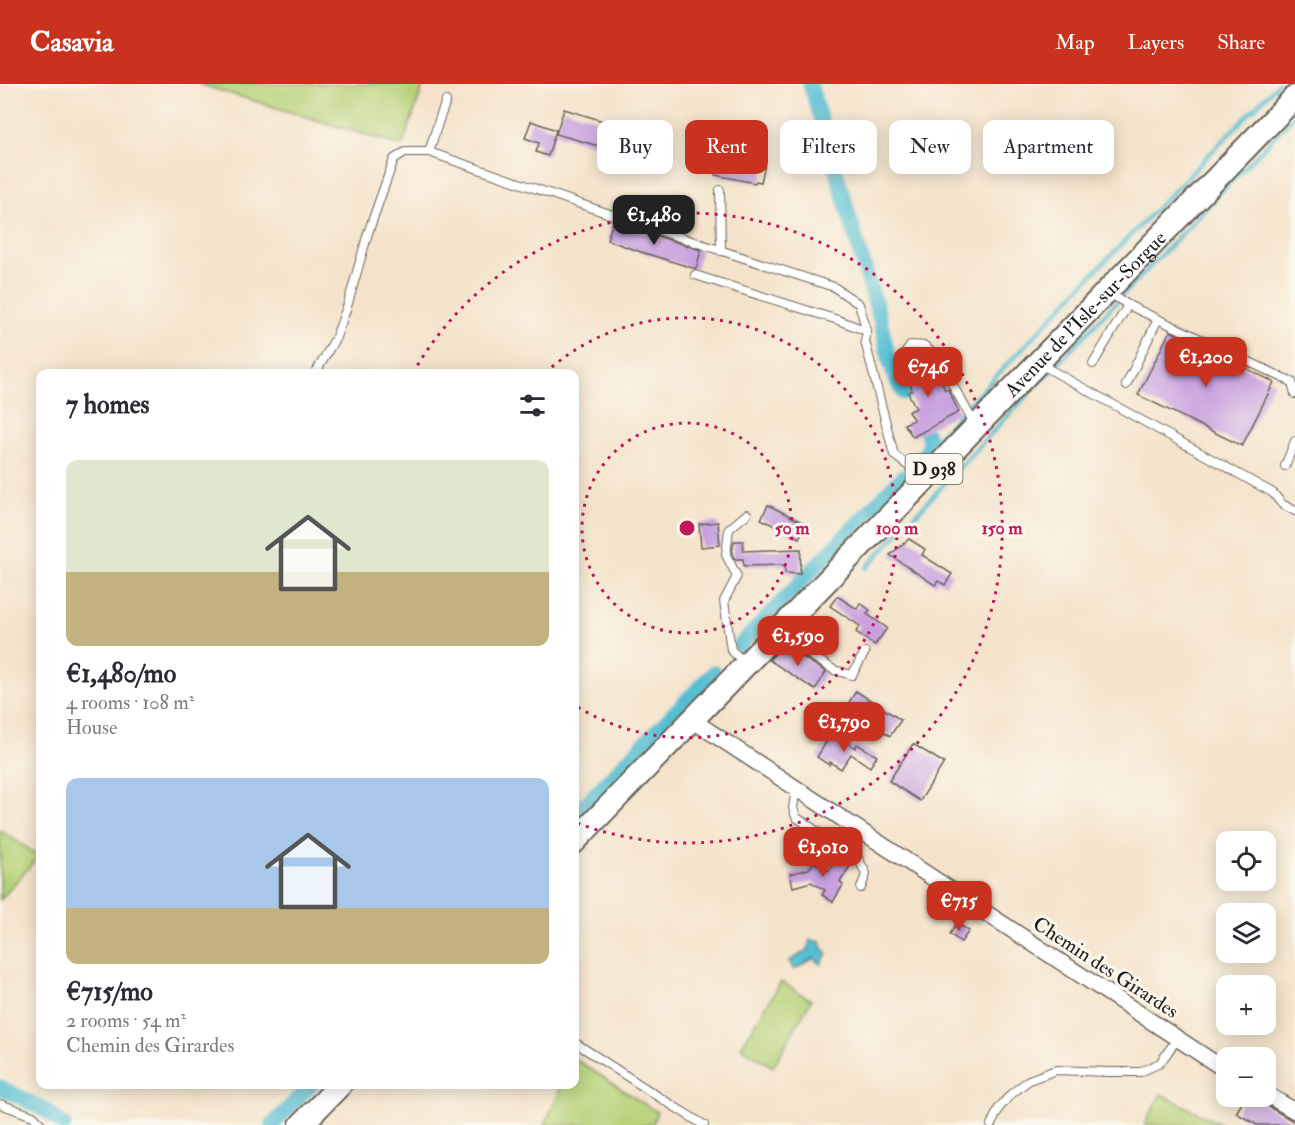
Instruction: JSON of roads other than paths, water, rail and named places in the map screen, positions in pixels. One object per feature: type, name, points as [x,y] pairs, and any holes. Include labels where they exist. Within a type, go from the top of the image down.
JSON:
[{"type":"main road","name":"Avenue de l'Isle-sur-Sorgue","points":[[579,837],[1295,97]]},
{"type":"main road","points":[[302,1125],[335,1089]]},
{"type":"street","name":"Chemin des Girardes","points":[[692,720],[1216,1064]]},
{"type":"street","points":[[1276,1100],[1295,1111]]},
{"type":"lane","points":[[429,152],[446,101]]},
{"type":"lane","points":[[318,369],[336,337],[347,307],[368,233],[394,159],[405,152],[429,152],[834,287],[859,304],[867,331],[865,341],[894,455],[923,480]]},
{"type":"lane","points":[[720,190],[721,251]]},
{"type":"lane","points":[[695,276],[867,331]]},
{"type":"lane","points":[[1107,292],[1128,305],[1292,382],[1295,394]]},
{"type":"lane","points":[[1093,364],[1128,305]]},
{"type":"lane","points":[[1126,385],[1158,319]]},
{"type":"lane","points":[[902,378],[900,359],[911,345],[925,346],[938,359],[976,427]]},
{"type":"lane","points":[[1038,363],[1273,492],[1282,504],[1295,512]]},
{"type":"lane","points":[[1285,466],[1295,441]]},
{"type":"lane","points":[[747,514],[729,529],[726,555],[737,576],[724,601],[730,650],[747,664]]},
{"type":"lane","points":[[777,633],[834,670],[852,675],[865,652]]},
{"type":"lane","points":[[796,789],[793,808],[796,817],[859,860],[866,874],[861,888]]},
{"type":"lane","points":[[991,1125],[999,1108],[1010,1095],[1029,1080],[1056,1070],[1140,1072],[1160,1063],[1177,1039]]},
{"type":"lane","points":[[579,1045],[704,1125]]},
{"type":"lane","points":[[0,1104],[33,1116],[42,1125]]},
{"type":"water","points":[[810,940],[821,942],[823,949],[828,953],[821,964],[814,958],[794,970],[789,961],[808,950]]},
{"type":"waterway","points":[[810,84],[879,316],[891,367],[904,393]]},
{"type":"waterway","points":[[930,446],[1084,283],[1278,84]]},
{"type":"waterway","points":[[866,568],[1015,408],[1295,115]]},
{"type":"waterway","points":[[913,466],[929,449],[927,434]]},
{"type":"waterway","points":[[740,645],[902,477]]},
{"type":"waterway","points":[[579,810],[714,672]]},
{"type":"waterway","points":[[0,1087],[47,1111],[64,1125]]},
{"type":"waterway","points":[[272,1125],[307,1089]]}]
